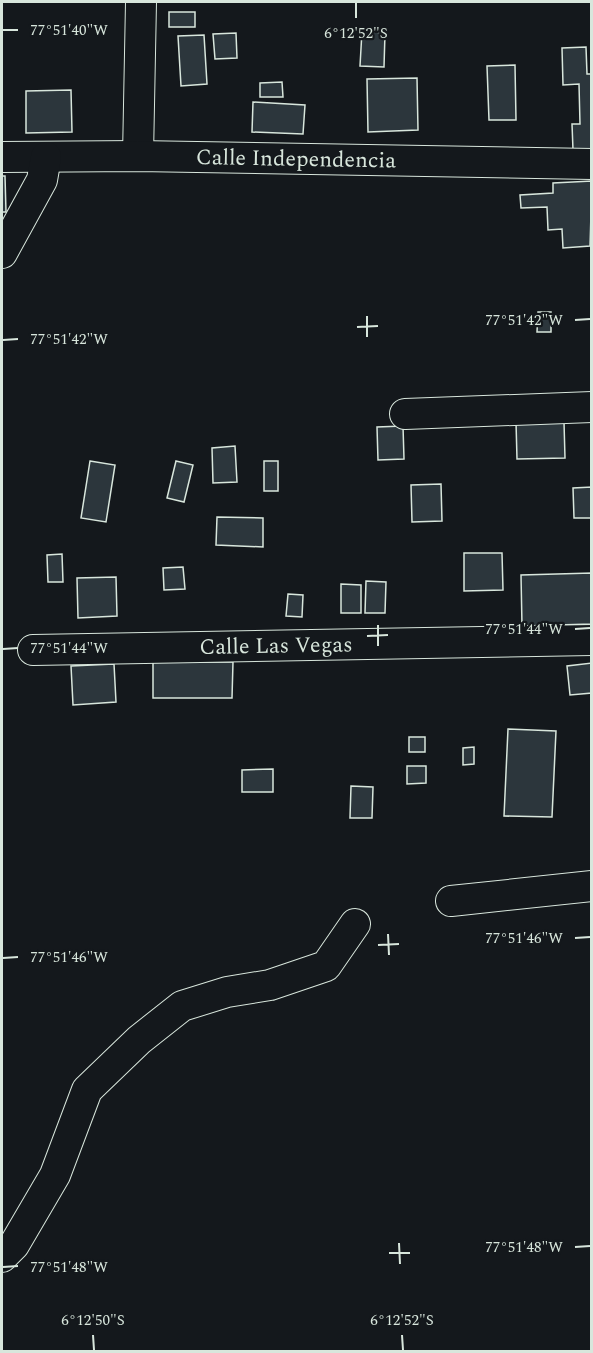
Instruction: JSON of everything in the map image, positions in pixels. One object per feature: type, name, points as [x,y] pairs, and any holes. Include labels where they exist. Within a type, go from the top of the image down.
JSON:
[{"type":"street","points":[[138,156],[141,2]]},
{"type":"street","name":"Calle Independencia","points":[[2,157],[138,156],[591,164]]},
{"type":"street","points":[[2,253],[42,180],[46,157]]},
{"type":"street","points":[[405,414],[591,407]]},
{"type":"street","name":"Calle Las Vegas","points":[[33,650],[591,640]]},
{"type":"street","points":[[451,901],[591,886]]},
{"type":"street","points":[[2,1257],[14,1245],[55,1175],[87,1090],[96,1081],[182,1006],[227,992],[270,985],[326,966],[356,924]]},
{"type":"building","points":[[169,12],[195,12],[195,27],[169,27]]},
{"type":"building","points":[[362,31],[385,33],[384,67],[360,66]]},
{"type":"building","points":[[236,33],[237,58],[215,59],[213,34]]},
{"type":"building","points":[[204,35],[207,84],[181,86],[178,36]]},
{"type":"building","points":[[586,47],[587,74],[592,74],[592,149],[573,150],[572,124],[580,124],[579,84],[563,85],[562,48]]},
{"type":"building","points":[[515,65],[516,120],[489,120],[487,66]]},
{"type":"building","points":[[417,78],[418,130],[368,132],[367,79]]},
{"type":"building","points":[[282,82],[283,97],[260,97],[260,83]]},
{"type":"building","points":[[71,90],[72,132],[26,133],[26,91]]},
{"type":"building","points":[[253,102],[305,105],[303,134],[252,132]]},
{"type":"building","points":[[2,176],[5,176],[6,212],[2,212]]},
{"type":"building","points":[[592,181],[590,246],[563,248],[562,229],[548,230],[547,207],[521,208],[520,195],[553,193],[553,183]]},
{"type":"building","points":[[538,312],[551,312],[551,332],[537,332]]},
{"type":"building","points":[[516,422],[564,422],[565,458],[517,459]]},
{"type":"building","points":[[403,426],[404,459],[378,460],[377,427]]},
{"type":"building","points":[[235,446],[237,482],[213,483],[212,448]]},
{"type":"building","points":[[90,461],[115,465],[106,522],[81,518]]},
{"type":"building","points":[[176,461],[193,465],[184,502],[167,498]]},
{"type":"building","points":[[264,461],[278,461],[278,491],[264,491]]},
{"type":"building","points":[[441,484],[442,521],[412,522],[411,485]]},
{"type":"building","points":[[592,487],[592,518],[574,518],[573,488]]},
{"type":"building","points":[[217,517],[263,518],[263,547],[216,545]]},
{"type":"building","points":[[464,553],[502,553],[503,590],[464,591]]},
{"type":"building","points":[[62,554],[63,582],[48,582],[47,555]]},
{"type":"building","points":[[183,567],[185,589],[164,590],[163,568]]},
{"type":"building","points":[[592,573],[592,624],[522,626],[521,575]]},
{"type":"building","points":[[116,577],[117,616],[78,618],[77,578]]},
{"type":"building","points":[[366,581],[386,582],[385,613],[365,613]]},
{"type":"building","points":[[341,584],[361,585],[361,613],[341,613]]},
{"type":"building","points":[[288,594],[303,595],[302,617],[286,616]]},
{"type":"building","points":[[153,662],[233,662],[232,698],[153,698]]},
{"type":"building","points":[[592,663],[592,693],[570,695],[567,666]]},
{"type":"building","points":[[114,664],[116,702],[73,705],[71,666]]},
{"type":"building","points":[[508,729],[556,731],[552,817],[504,816]]},
{"type":"building","points":[[409,737],[425,737],[425,752],[409,752]]},
{"type":"building","points":[[474,747],[474,764],[463,765],[463,748]]},
{"type":"building","points":[[407,766],[426,766],[426,783],[407,784]]},
{"type":"building","points":[[273,769],[273,792],[242,792],[242,770]]},
{"type":"building","points":[[351,786],[373,787],[372,818],[350,818]]}]
